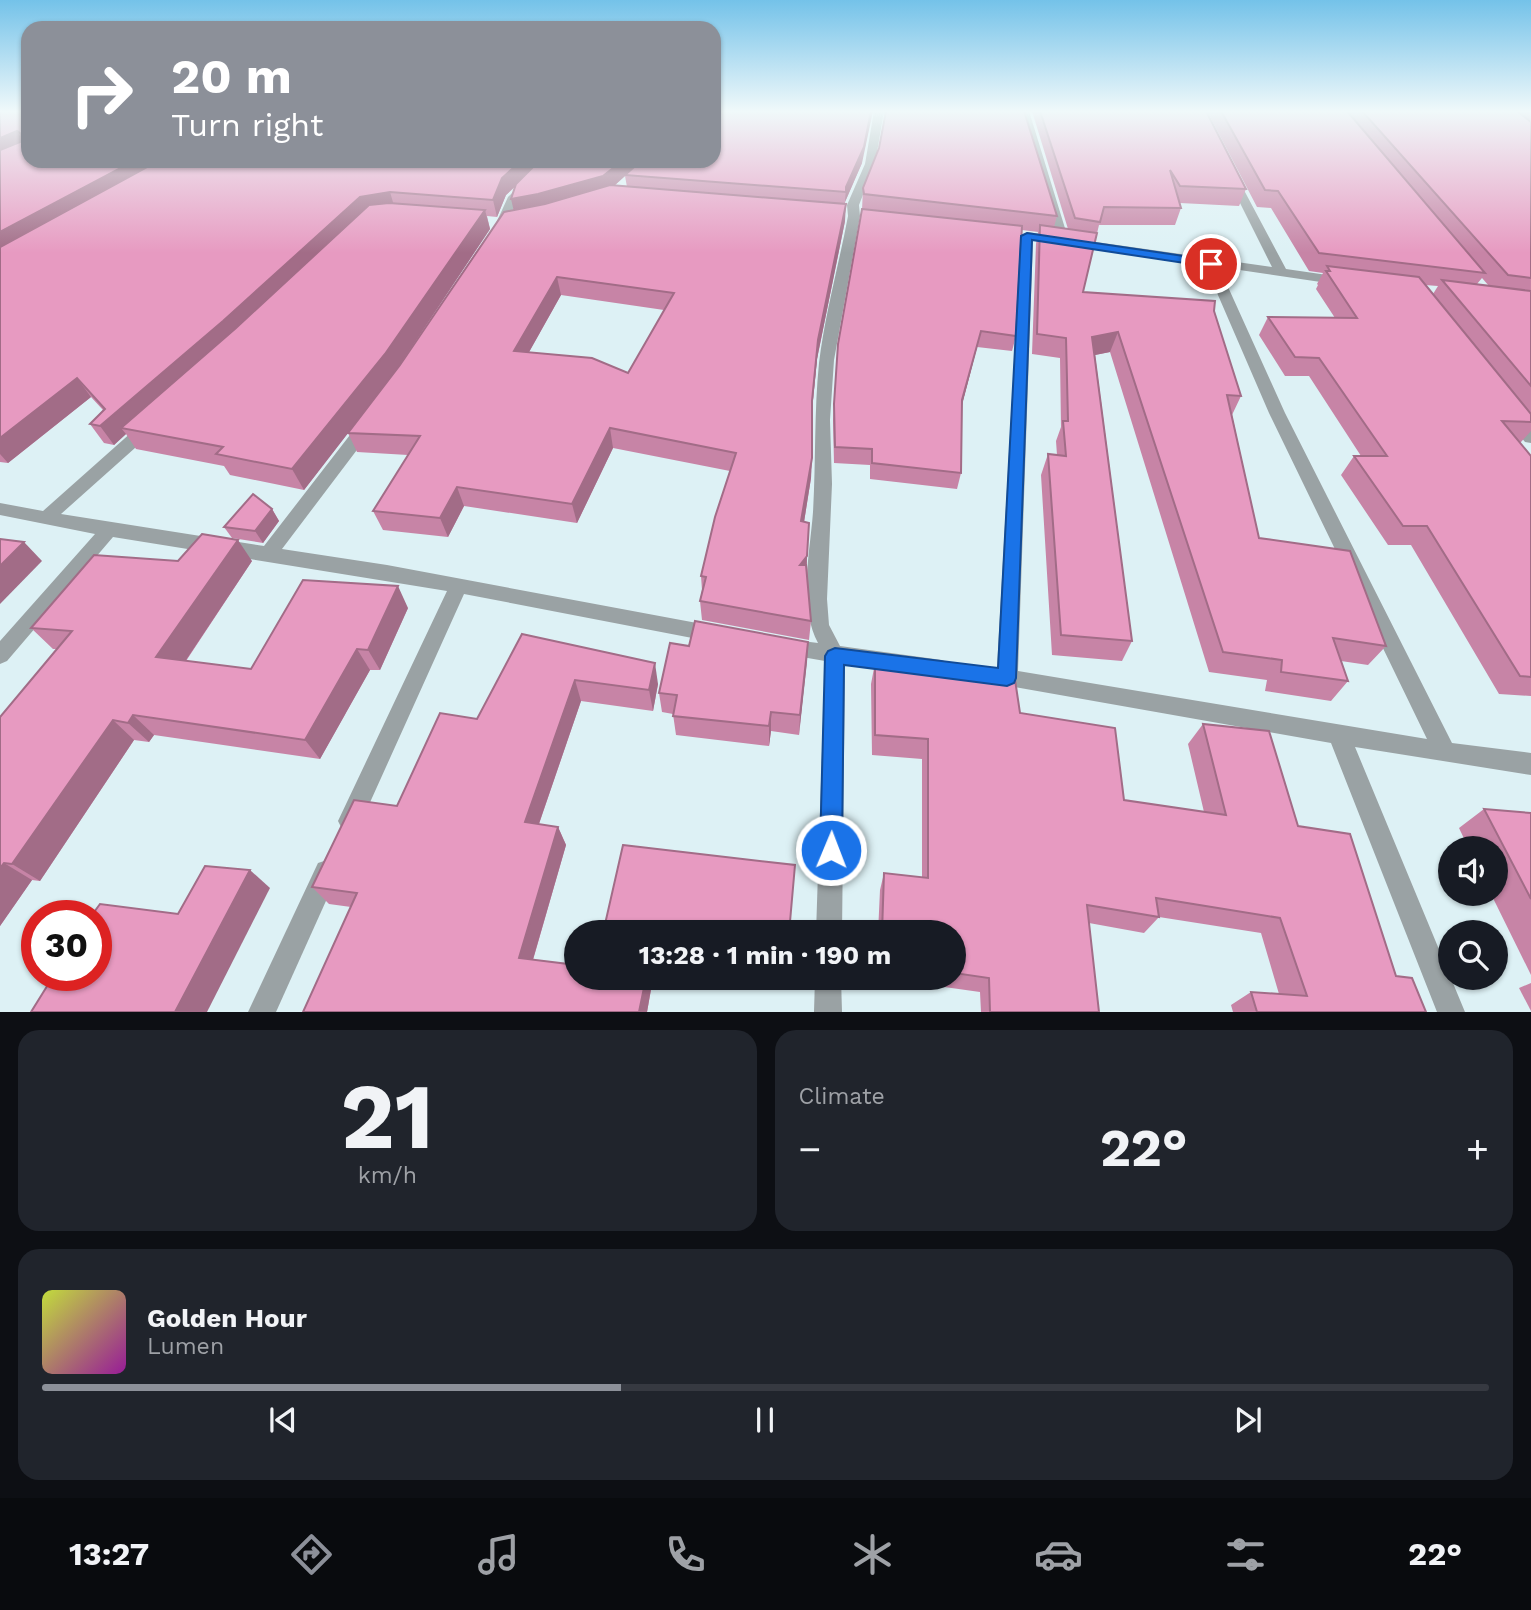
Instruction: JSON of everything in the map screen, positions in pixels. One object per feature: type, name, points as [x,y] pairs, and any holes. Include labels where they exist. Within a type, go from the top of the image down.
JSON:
[{"type":"street","points":[[829,920],[835,656],[820,626],[817,599],[823,484],[822,420],[827,360],[854,216],[853,205],[871,158]]},
{"type":"street","points":[[1040,158],[1063,241]]},
{"type":"street","points":[[1227,167],[1282,274]]},
{"type":"street","points":[[488,246],[503,223],[512,199],[544,168]]},
{"type":"street","points":[[1007,678],[1020,235],[1361,284]]},
{"type":"street","points":[[1211,264],[1277,413],[1445,752]]},
{"type":"street","points":[[1506,409],[1531,438]]},
{"type":"street","points":[[268,554],[376,412]]},
{"type":"street","points":[[46,518],[160,417]]},
{"type":"street","points":[[0,509],[109,530],[387,572],[727,636]]},
{"type":"street","points":[[0,655],[109,530]]},
{"type":"street","points":[[262,1012],[458,587]]},
{"type":"street","points":[[767,644],[835,656],[1007,678],[1531,764]]},
{"type":"street","points":[[1338,733],[1451,1012]]},
{"type":"street","points":[[828,990],[828,1012]]},
{"type":"building","points":[[0,158],[21,158],[21,168],[121,168],[0,232]]},
{"type":"building","points":[[721,158],[859,158],[846,192],[625,175],[633,168],[721,168]]},
{"type":"building","points":[[875,158],[1039,158],[1057,216],[864,194],[863,188]]},
{"type":"building","points":[[1055,158],[1230,158],[1246,189],[1180,186],[1170,170],[1181,208],[1104,207],[1100,222],[1075,218]]},
{"type":"building","points":[[1247,158],[1387,158],[1485,273],[1319,253],[1278,191],[1265,190]]},
{"type":"building","points":[[1404,158],[1531,158],[1531,278],[1508,275]]},
{"type":"building","points":[[145,168],[513,168],[502,178],[493,200],[390,192],[360,197],[223,321],[100,426],[90,424],[105,409],[77,378],[0,438],[0,247]]},
{"type":"building","points":[[532,168],[613,168],[603,176],[511,199],[516,184]]},
{"type":"building","points":[[610,185],[846,204],[818,340],[812,401],[812,458],[801,521],[809,523],[807,556],[800,565],[806,565],[811,621],[700,601],[706,577],[701,576],[715,517],[736,453],[610,428],[572,504],[457,487],[440,518],[373,511],[420,436],[348,433],[400,365],[504,212],[545,204]],"holes":[[[557,277],[674,293],[628,373],[592,358],[514,351]]]},
{"type":"building","points":[[389,203],[485,210],[385,354],[292,469],[216,454],[223,447],[121,428],[236,328],[369,205]]},
{"type":"building","points":[[862,209],[1022,226],[1016,336],[981,331],[962,400],[961,473],[872,463],[872,449],[835,447],[834,404],[838,344]]},
{"type":"building","points":[[1040,225],[1097,233],[1083,292],[1215,301],[1214,311],[1241,396],[1227,395],[1259,538],[1350,551],[1386,646],[1333,638],[1348,681],[1281,672],[1282,660],[1223,652],[1118,332],[1092,337],[1132,641],[1061,635],[1048,454],[1066,456],[1063,421],[1068,421],[1066,338],[1037,334]]},
{"type":"building","points":[[1327,266],[1419,277],[1531,414],[1531,422],[1502,421],[1531,456],[1531,677],[1520,676],[1427,526],[1403,526],[1354,456],[1387,456],[1319,358],[1295,357],[1268,317],[1357,318],[1326,271],[1330,271]]},
{"type":"building","points":[[1442,280],[1531,291],[1531,386]]},
{"type":"building","points":[[253,494],[272,509],[255,531],[224,527]]},
{"type":"building","points":[[202,534],[238,540],[156,657],[251,669],[303,580],[398,586],[368,650],[357,649],[305,740],[133,715],[128,723],[113,720],[12,864],[4,863],[0,868],[0,717],[72,631],[31,628],[94,555],[178,561]]},
{"type":"building","points":[[0,539],[24,542],[0,566]]},
{"type":"building","points":[[695,621],[808,642],[800,715],[771,712],[769,726],[673,716],[677,695],[659,693],[670,643],[689,646]]},
{"type":"building","points":[[522,634],[655,663],[649,690],[575,680],[525,822],[558,827],[519,958],[564,964],[564,990],[644,990],[639,1012],[303,1012],[357,893],[312,887],[354,800],[397,806],[440,713],[477,719]]},
{"type":"building","points":[[875,663],[1014,673],[1020,713],[1115,728],[1124,800],[1226,815],[1203,724],[1269,731],[1298,826],[1350,834],[1396,976],[1412,978],[1426,1012],[1257,1012],[1251,992],[1307,996],[1280,918],[1156,898],[1159,917],[1087,905],[1099,1012],[990,1012],[989,978],[966,975],[966,920],[882,920],[884,873],[928,878],[928,739],[875,735]]},
{"type":"building","points":[[1484,809],[1531,813],[1531,899],[1508,855],[1508,836],[1498,836]]},
{"type":"building","points":[[623,845],[795,865],[790,920],[606,920]]},
{"type":"building","points":[[205,866],[250,870],[175,1012],[31,1012],[44,991],[112,991],[112,906],[178,914]]},
{"type":"route","points":[[831,850],[835,656],[1007,678],[1027,236],[1211,264]]}]
